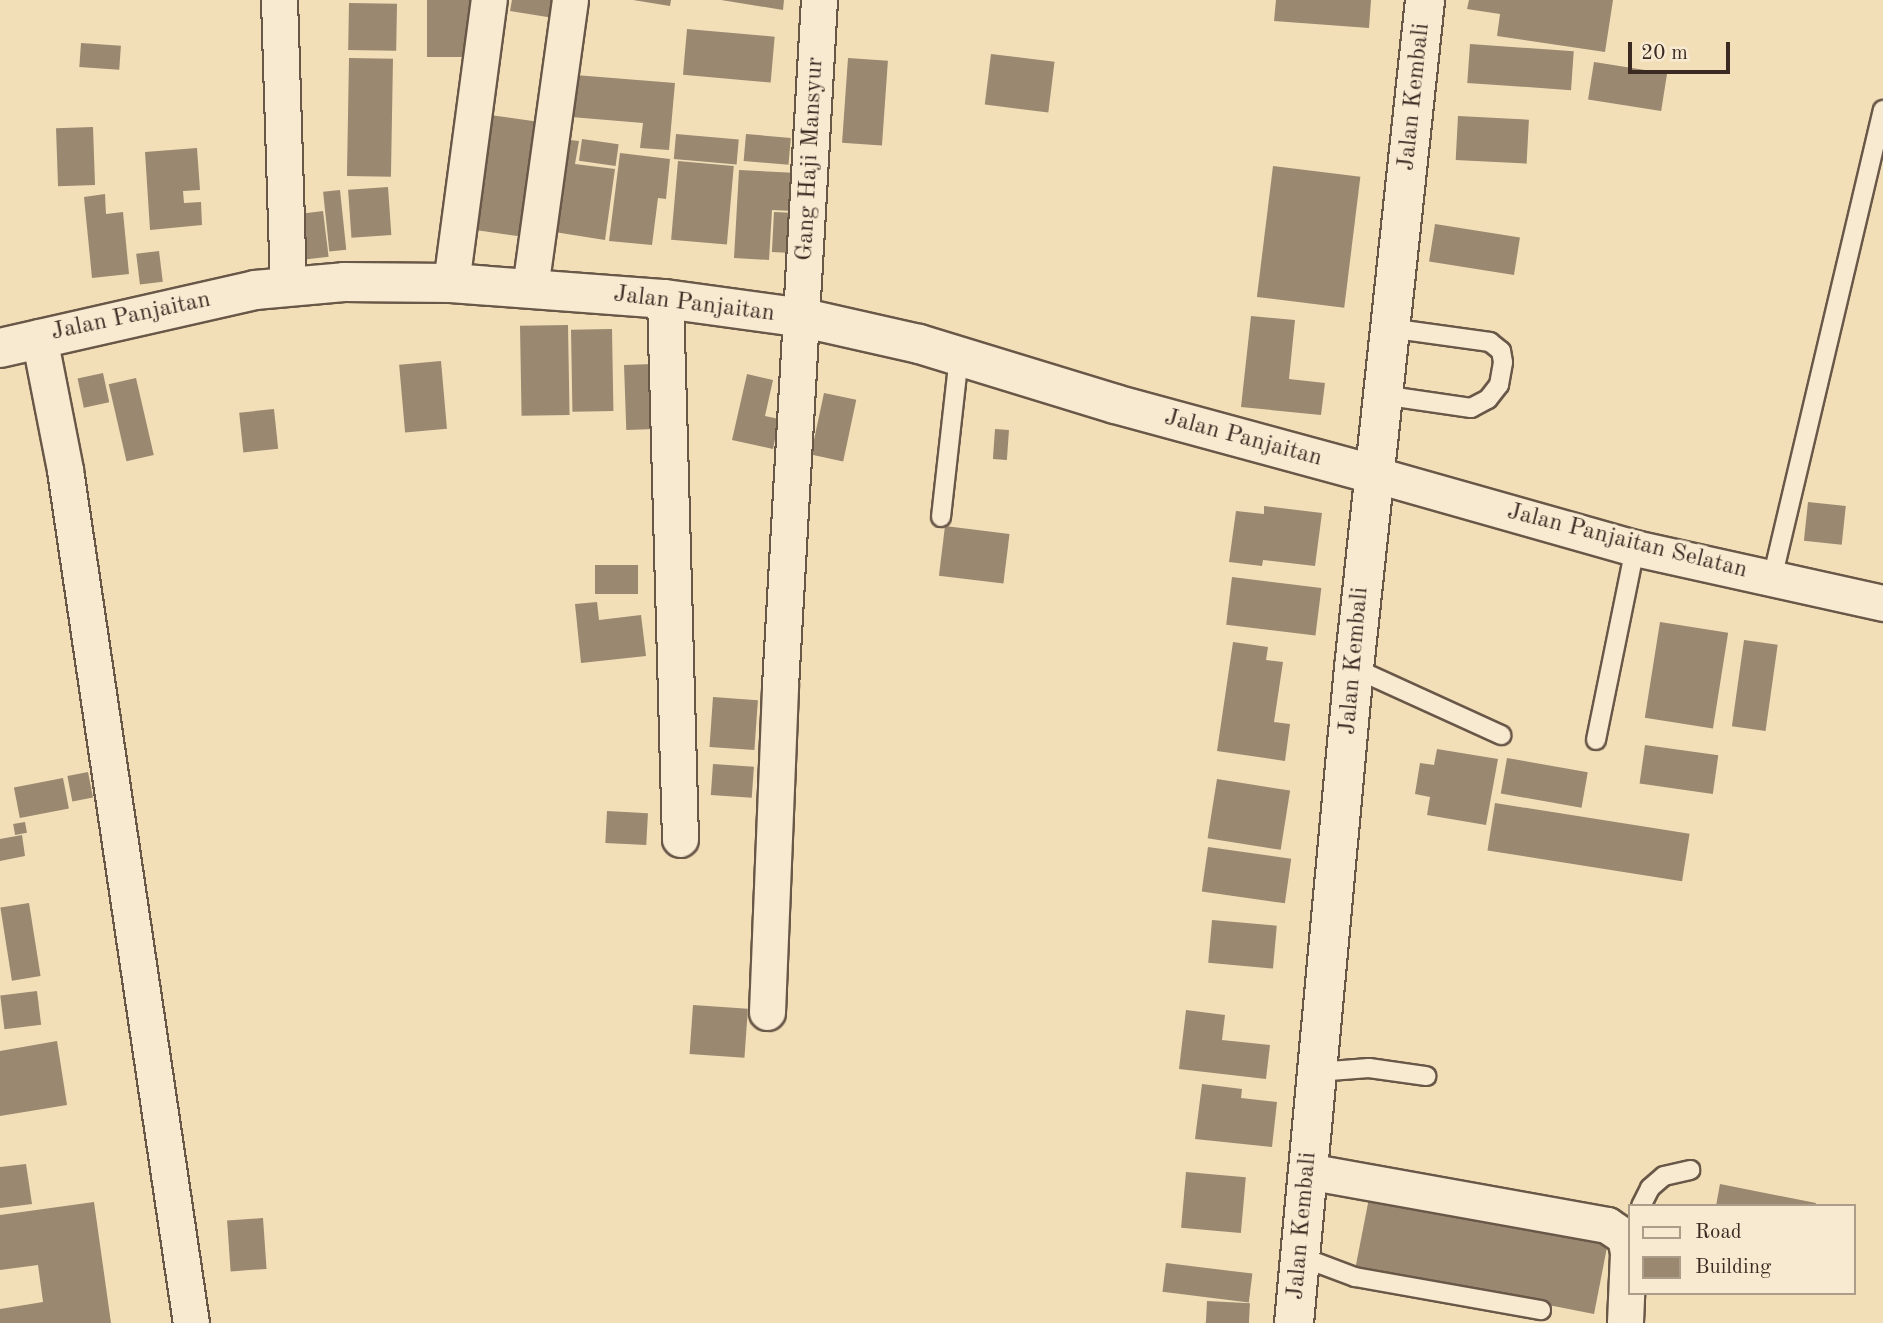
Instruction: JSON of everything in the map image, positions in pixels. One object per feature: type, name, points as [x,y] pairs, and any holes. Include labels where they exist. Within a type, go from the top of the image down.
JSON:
[{"type":"street","points":[[279,0],[288,287]]},
{"type":"street","points":[[452,284],[489,0]]},
{"type":"street","points":[[530,288],[570,0]]},
{"type":"street","name":"Gang Haji Mansyur","points":[[766,1012],[780,686],[804,318],[819,0]]},
{"type":"street","name":"Jalan Kembali","points":[[1294,1323],[1373,474],[1426,0]]},
{"type":"street","name":"Jalan Panjaitan","points":[[0,348],[38,337],[255,290],[288,287],[452,284],[665,299],[804,318],[959,356],[1115,404],[1373,474]]},
{"type":"street","points":[[665,299],[680,839]]},
{"type":"street","points":[[38,337],[65,470],[191,1323]]},
{"type":"street","name":"Jalan Panjaitan Selatan","points":[[1373,474],[1635,548],[1883,603]]},
{"type":"street","points":[[1307,1171],[1589,1219],[1627,1233],[1625,1323]]},
{"type":"lane","points":[[1772,579],[1883,110]]},
{"type":"lane","points":[[1382,395],[1471,408],[1488,399],[1499,385],[1503,362],[1501,351],[1490,342],[1389,328]]},
{"type":"lane","points":[[941,517],[959,356]]},
{"type":"lane","points":[[1596,740],[1635,548]]},
{"type":"lane","points":[[1354,668],[1501,735]]},
{"type":"lane","points":[[1317,1072],[1369,1068],[1426,1076]]},
{"type":"lane","points":[[1642,1204],[1650,1188],[1664,1176],[1690,1170]]},
{"type":"lane","points":[[1299,1256],[1355,1277],[1541,1310]]},
{"type":"building","points":[[427,0],[475,0],[475,57],[427,57]]},
{"type":"building","points":[[512,0],[563,0],[560,19],[510,11]]},
{"type":"building","points":[[633,0],[671,0],[670,6]]},
{"type":"building","points":[[721,0],[784,0],[783,10]]},
{"type":"building","points":[[1276,0],[1371,0],[1369,28],[1274,21]]},
{"type":"building","points":[[1469,0],[1613,0],[1605,52],[1497,36],[1500,14],[1467,9]]},
{"type":"building","points":[[349,3],[397,4],[396,51],[348,50]]},
{"type":"building","points":[[687,29],[775,37],[771,82],[683,75]]},
{"type":"building","points":[[81,43],[121,46],[119,70],[79,67]]},
{"type":"building","points":[[1470,44],[1574,51],[1571,90],[1467,83]]},
{"type":"building","points":[[991,54],[1055,62],[1048,112],[985,105]]},
{"type":"building","points":[[349,58],[393,59],[391,177],[347,176]]},
{"type":"building","points":[[848,58],[888,61],[882,146],[842,143]]},
{"type":"building","points":[[1594,62],[1667,74],[1661,111],[1588,100]]},
{"type":"building","points":[[575,75],[675,83],[669,150],[640,148],[643,123],[571,117]]},
{"type":"building","points":[[490,115],[541,122],[525,237],[474,230]]},
{"type":"building","points":[[1458,116],[1529,120],[1527,164],[1456,160]]},
{"type":"building","points":[[93,127],[95,185],[58,186],[56,128]]},
{"type":"building","points":[[676,134],[739,139],[737,164],[674,159]]},
{"type":"building","points":[[746,134],[791,138],[788,165],[744,161]]},
{"type":"building","points":[[561,139],[579,141],[575,164],[615,169],[605,240],[548,231]]},
{"type":"building","points":[[582,139],[619,144],[616,166],[579,161]]},
{"type":"building","points":[[197,148],[200,190],[183,191],[184,203],[201,202],[202,225],[150,230],[145,152]]},
{"type":"building","points":[[620,153],[670,159],[666,199],[658,198],[652,245],[609,241]]},
{"type":"building","points":[[678,161],[734,166],[727,245],[671,240]]},
{"type":"building","points":[[1273,166],[1360,177],[1344,308],[1257,297]]},
{"type":"building","points":[[739,170],[797,173],[794,211],[772,210],[769,260],[734,258]]},
{"type":"building","points":[[388,187],[391,235],[351,238],[348,190]]},
{"type":"building","points":[[340,190],[346,250],[329,251],[323,192]]},
{"type":"building","points":[[105,194],[106,214],[123,212],[129,274],[92,278],[84,197]]},
{"type":"building","points":[[323,211],[329,257],[299,260],[293,215]]},
{"type":"building","points":[[774,212],[795,213],[793,253],[772,252]]},
{"type":"building","points":[[1435,224],[1520,237],[1514,275],[1429,262]]},
{"type":"building","points":[[159,251],[163,282],[140,285],[136,254]]},
{"type":"building","points":[[1251,316],[1295,320],[1289,379],[1325,383],[1321,415],[1241,407]]},
{"type":"building","points":[[568,325],[570,415],[522,416],[520,326]]},
{"type":"building","points":[[612,329],[613,411],[572,412],[571,330]]},
{"type":"building","points":[[441,361],[447,429],[405,432],[399,365]]},
{"type":"building","points":[[653,364],[655,429],[626,430],[624,365]]},
{"type":"building","points":[[103,373],[109,402],[84,408],[78,378]]},
{"type":"building","points":[[747,374],[773,380],[765,416],[779,419],[773,449],[732,440]]},
{"type":"building","points":[[136,378],[154,455],[126,461],[109,384]]},
{"type":"building","points":[[824,393],[856,400],[843,461],[811,455]]},
{"type":"building","points":[[274,409],[278,449],[243,452],[239,413]]},
{"type":"building","points":[[995,429],[1009,430],[1007,460],[993,459]]},
{"type":"building","points":[[1808,502],[1846,506],[1842,545],[1804,541]]},
{"type":"building","points":[[1264,506],[1322,513],[1315,566],[1263,560],[1262,566],[1229,562],[1236,511],[1264,514]]},
{"type":"building","points":[[945,526],[1010,534],[1003,584],[939,576]]},
{"type":"building","points":[[595,565],[638,565],[638,594],[595,594]]},
{"type":"building","points":[[1232,577],[1321,588],[1315,636],[1226,625]]},
{"type":"building","points":[[597,602],[599,620],[641,615],[646,656],[581,663],[575,604]]},
{"type":"building","points":[[1660,622],[1728,633],[1713,729],[1645,718]]},
{"type":"building","points":[[1744,640],[1778,645],[1766,731],[1732,726]]},
{"type":"building","points":[[1233,642],[1268,647],[1266,660],[1283,662],[1274,722],[1290,724],[1285,761],[1217,751]]},
{"type":"building","points":[[713,697],[758,700],[754,750],[710,747]]},
{"type":"building","points":[[1645,745],[1718,755],[1713,794],[1640,784]]},
{"type":"building","points":[[1437,749],[1498,759],[1486,825],[1427,815],[1430,797],[1415,794],[1420,763],[1434,765]]},
{"type":"building","points":[[1507,758],[1588,772],[1582,808],[1501,793]]},
{"type":"building","points":[[713,764],[754,767],[752,798],[711,795]]},
{"type":"building","points":[[88,772],[93,798],[72,802],[67,776]]},
{"type":"building","points":[[63,778],[69,808],[20,818],[14,788]]},
{"type":"building","points":[[1217,779],[1290,791],[1281,850],[1208,838]]},
{"type":"building","points":[[1495,803],[1690,834],[1682,881],[1487,850]]},
{"type":"building","points":[[607,811],[648,813],[646,845],[605,843]]},
{"type":"building","points":[[25,822],[27,833],[15,835],[13,824]]},
{"type":"building","points":[[22,835],[25,856],[0,861],[0,839]]},
{"type":"building","points":[[1208,847],[1291,859],[1285,903],[1202,892]]},
{"type":"building","points":[[29,903],[41,976],[12,981],[0,908]]},
{"type":"building","points":[[1212,920],[1277,926],[1273,969],[1208,963]]},
{"type":"building","points":[[37,991],[41,1025],[4,1029],[0,996]]},
{"type":"building","points":[[693,1005],[748,1009],[744,1058],[690,1054]]},
{"type":"building","points":[[1186,1010],[1225,1015],[1222,1040],[1270,1045],[1266,1079],[1179,1069]]},
{"type":"building","points":[[57,1041],[67,1105],[0,1116],[0,1051]]},
{"type":"building","points":[[1202,1084],[1242,1089],[1241,1098],[1277,1102],[1272,1147],[1195,1139]]},
{"type":"building","points":[[26,1164],[32,1204],[0,1208],[0,1167]]},
{"type":"building","points":[[1186,1172],[1246,1177],[1241,1233],[1181,1228]]},
{"type":"building","points":[[1720,1184],[1816,1203],[1816,1204],[1716,1204]]},
{"type":"building","points":[[1370,1193],[1609,1239],[1594,1314],[1355,1268]]},
{"type":"building","points":[[94,1202],[111,1323],[0,1323],[0,1309],[43,1302],[38,1265],[0,1270],[0,1215]]},
{"type":"building","points":[[263,1218],[267,1269],[231,1271],[227,1221]]},
{"type":"building","points":[[1166,1263],[1252,1274],[1249,1302],[1162,1292]]},
{"type":"building","points":[[1207,1301],[1250,1303],[1249,1323],[1206,1323]]}]
